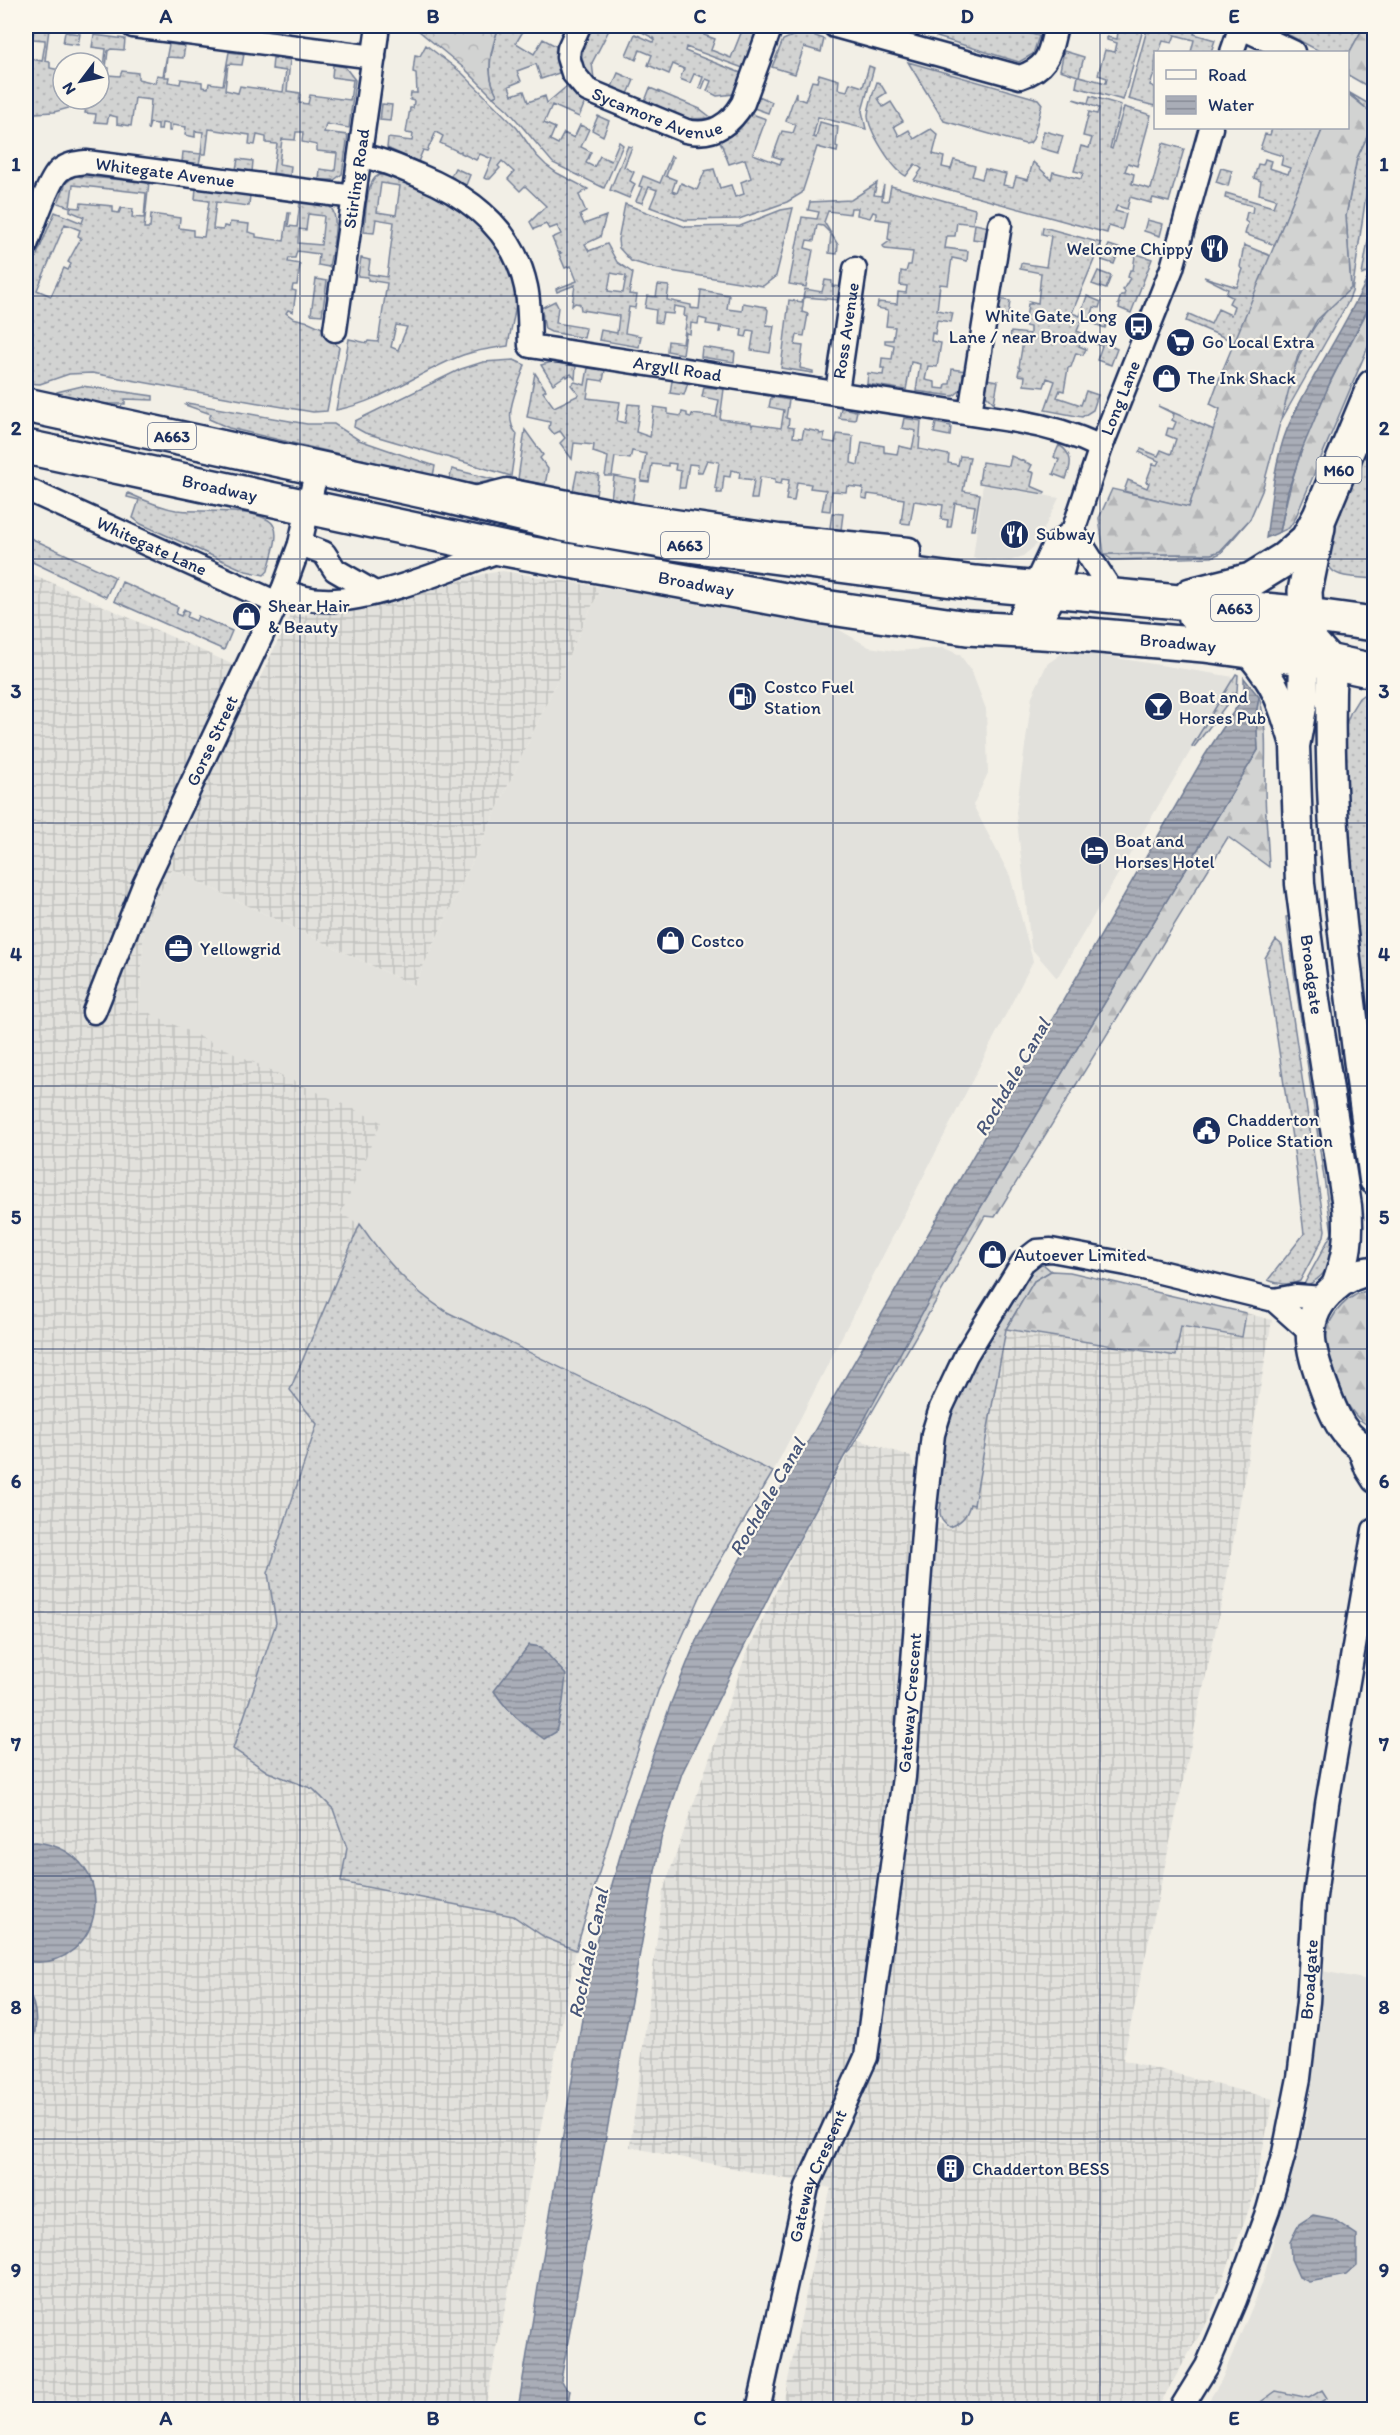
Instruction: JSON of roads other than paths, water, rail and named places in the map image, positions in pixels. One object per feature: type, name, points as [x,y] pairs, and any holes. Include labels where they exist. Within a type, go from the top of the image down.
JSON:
[{"type":"highway","name":"M60","points":[[1303,557],[1307,540],[1320,516],[1374,386]]},
{"type":"highway","name":"Broadway","points":[[26,405],[562,524],[640,538],[908,561],[984,584],[1114,595],[1163,602],[1313,642],[1374,671]]},
{"type":"highway","name":"Broadway","points":[[26,447],[506,549],[824,607],[967,628],[1204,645],[1250,653],[1313,642],[1374,624]]},
{"type":"highway","points":[[1163,602],[1251,580],[1303,557],[1305,591],[1313,642]]},
{"type":"main road","name":"Broadgate","points":[[1313,642],[1295,746],[1300,884],[1349,1235],[1346,1259],[1329,1292],[1312,1317],[1312,1354],[1342,1430],[1366,1447]]},
{"type":"main road","name":"Broadgate","points":[[1313,642],[1330,712],[1334,841],[1341,922],[1374,1180]]},
{"type":"main road","points":[[1250,653],[1263,668],[1280,695],[1295,746]]},
{"type":"main road","points":[[1329,1292],[1352,1276],[1374,1270]]},
{"type":"street","points":[[133,26],[374,57]]},
{"type":"street","name":"Stirling Road","points":[[335,330],[378,26]]},
{"type":"street","name":"Sycamore Avenue","points":[[579,26],[569,48],[568,57],[573,73],[587,90],[686,131],[700,133],[726,125],[737,114],[743,104],[771,26]]},
{"type":"street","points":[[835,26],[1020,76],[1031,73],[1045,63],[1056,26]]},
{"type":"street","points":[[1232,51],[1240,26],[1291,51]]},
{"type":"street","name":"Long Lane","points":[[1025,631],[1072,531],[1101,447],[1172,268],[1211,129]]},
{"type":"street","name":"Argyll Road","points":[[360,156],[387,161],[453,191],[478,208],[500,229],[511,244],[524,276],[530,316],[530,346],[1050,427],[1081,437],[1101,447]]},
{"type":"street","name":"Whitegate Avenue","points":[[26,246],[55,176],[66,166],[76,163],[86,162],[354,197]]},
{"type":"street","points":[[970,413],[1000,225]]},
{"type":"street","name":"Ross Avenue","points":[[837,392],[855,269]]},
{"type":"street","name":"Gorse Street","points":[[94,1012],[144,885],[280,596],[300,544],[317,468]]},
{"type":"street","name":"Whitegate Lane","points":[[26,489],[280,596],[326,601],[375,592],[506,549]]},
{"type":"street","points":[[1072,531],[1114,595]]},
{"type":"street","points":[[300,544],[324,553],[335,570],[375,592]]},
{"type":"street","name":"Gateway Crescent","points":[[758,2409],[807,2187],[866,2057],[904,1777],[925,1507],[933,1434],[953,1381],[966,1355],[1023,1262],[1037,1251],[1051,1250],[1127,1264],[1274,1300],[1329,1292]]},
{"type":"street","name":"Gateway Crescent","points":[[1274,1300],[1311,1333]]},
{"type":"street","name":"Broadgate","points":[[1366,1447],[1367,1470],[1374,1481]]},
{"type":"street","name":"Broadgate","points":[[1180,2409],[1207,2366],[1235,2300],[1268,2210],[1284,2153],[1299,2078],[1308,2002],[1314,1904],[1328,1804],[1374,1530]]},
{"type":"water","points":[[1374,264],[1374,297],[1331,380],[1301,452],[1288,491],[1280,532],[1266,538],[1274,477],[1286,432]]},
{"type":"water","points":[[1244,678],[1259,697],[1256,714],[1258,750],[970,1225],[775,1584],[682,1773],[661,1839],[561,2379],[566,2388],[570,2390],[567,2409],[518,2409],[593,1952],[629,1824],[671,1703],[698,1636],[735,1568],[1205,755],[1244,696]]},
{"type":"water","points":[[529,1645],[541,1647],[566,1675],[556,1732],[544,1739],[516,1718],[494,1691]]},
{"type":"water","points":[[36,1842],[65,1851],[84,1867],[93,1888],[94,1911],[87,1932],[73,1950],[53,1960],[26,1961],[26,1843]]},
{"type":"water","points":[[26,1988],[34,2005],[36,2022],[33,2040],[26,2057]]},
{"type":"water","points":[[1313,2215],[1333,2219],[1357,2235],[1357,2265],[1346,2275],[1309,2282],[1299,2277],[1291,2259],[1290,2242],[1299,2224]]},
{"type":"place","name":"Welcome Chippy","points":[[1214,249]]},
{"type":"place","name":"White Gate, Long Lane / near Broadway","points":[[1138,326]]},
{"type":"place","name":"Go Local Extra","points":[[1181,342]]},
{"type":"place","name":"The Ink Shack","points":[[1166,378]]},
{"type":"place","name":"Subway","points":[[1015,534]]},
{"type":"place","name":"Shear Hair & Beauty","points":[[247,616]]},
{"type":"place","name":"Costco Fuel Station","points":[[743,697]]},
{"type":"place","name":"Boat and Horses Pub","points":[[1158,707]]},
{"type":"place","name":"Boat and Horses Hotel","points":[[1094,851]]},
{"type":"place","name":"Costco","points":[[670,941]]},
{"type":"place","name":"Yellowgrid","points":[[179,949]]},
{"type":"place","name":"Chadderton Police Station","points":[[1206,1130]]},
{"type":"place","name":"Autoever Limited","points":[[993,1255]]},
{"type":"place","name":"Chadderton BESS","points":[[951,2169]]},
{"type":"water label","name":"Rochdale Canal","points":[[1012,1077]]},
{"type":"water label","name":"Rochdale Canal","points":[[767,1497]]},
{"type":"water label","name":"Rochdale Canal","points":[[588,1953]]}]
